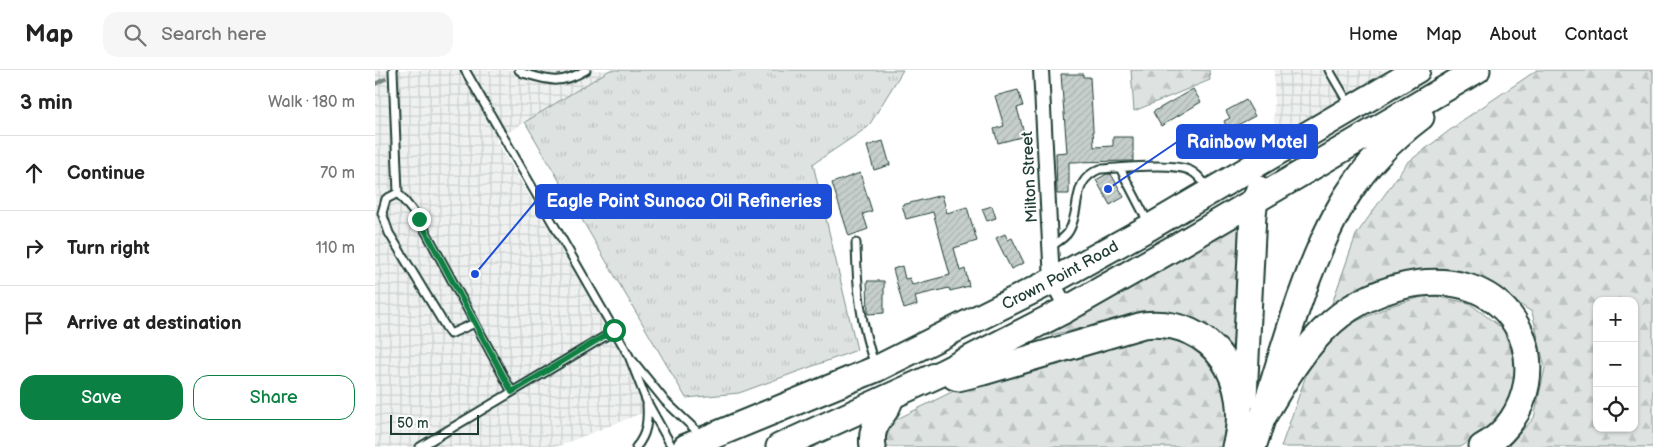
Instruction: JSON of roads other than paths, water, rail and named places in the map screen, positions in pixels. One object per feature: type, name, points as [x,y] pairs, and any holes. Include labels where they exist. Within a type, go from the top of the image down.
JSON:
[{"type":"highway","name":"Crown Point Road","points":[[701,443],[876,368],[1052,281],[1150,227],[1417,70]]},
{"type":"highway","points":[[779,447],[944,372],[1067,309],[1477,70]]},
{"type":"highway","points":[[1263,417],[1306,283],[1347,195],[1372,161],[1393,139],[1485,70]]},
{"type":"highway","points":[[1243,442],[1255,201],[1263,180],[1272,167],[1341,115]]},
{"type":"highway","points":[[1243,442],[1263,417],[1301,357],[1323,330],[1350,308],[1372,296],[1394,288],[1428,282],[1460,285],[1482,293],[1505,310],[1521,338],[1528,360],[1528,385],[1520,407],[1500,435],[1483,447]]},
{"type":"highway","points":[[944,372],[958,378],[1143,325],[1168,325],[1202,338],[1224,360],[1237,390],[1243,442]]},
{"type":"highway","points":[[873,447],[873,428],[889,406],[891,397]]},
{"type":"street","name":"Milton Street","points":[[1041,70],[1052,281]]},
{"type":"street","points":[[1052,281],[1067,309]]},
{"type":"lane","points":[[393,70],[398,193],[419,219],[512,392]]},
{"type":"lane","points":[[465,70],[629,356],[647,402],[672,447]]},
{"type":"lane","points":[[519,70],[550,81],[572,78],[586,70]]},
{"type":"lane","points":[[1329,70],[1341,115]]},
{"type":"lane","points":[[1051,246],[1069,232],[1078,196],[1086,178],[1093,172],[1120,168],[1176,167],[1191,171],[1199,176],[1210,192]]},
{"type":"lane","points":[[1120,168],[1150,227]]},
{"type":"lane","points":[[398,193],[386,199],[382,213],[389,233],[449,334],[475,323]]},
{"type":"lane","points":[[856,243],[857,289],[865,335],[876,368]]},
{"type":"lane","points":[[420,447],[614,330]]},
{"type":"lane","points":[[629,356],[701,443]]},
{"type":"lane","points":[[636,447],[646,429],[648,420],[647,402]]},
{"type":"waterway","points":[[375,84],[385,79]]},
{"type":"place","name":"Rainbow Motel","points":[[1108,189]]},
{"type":"place","name":"Eagle Point Sunoco Oil Refineries","points":[[475,274]]}]
